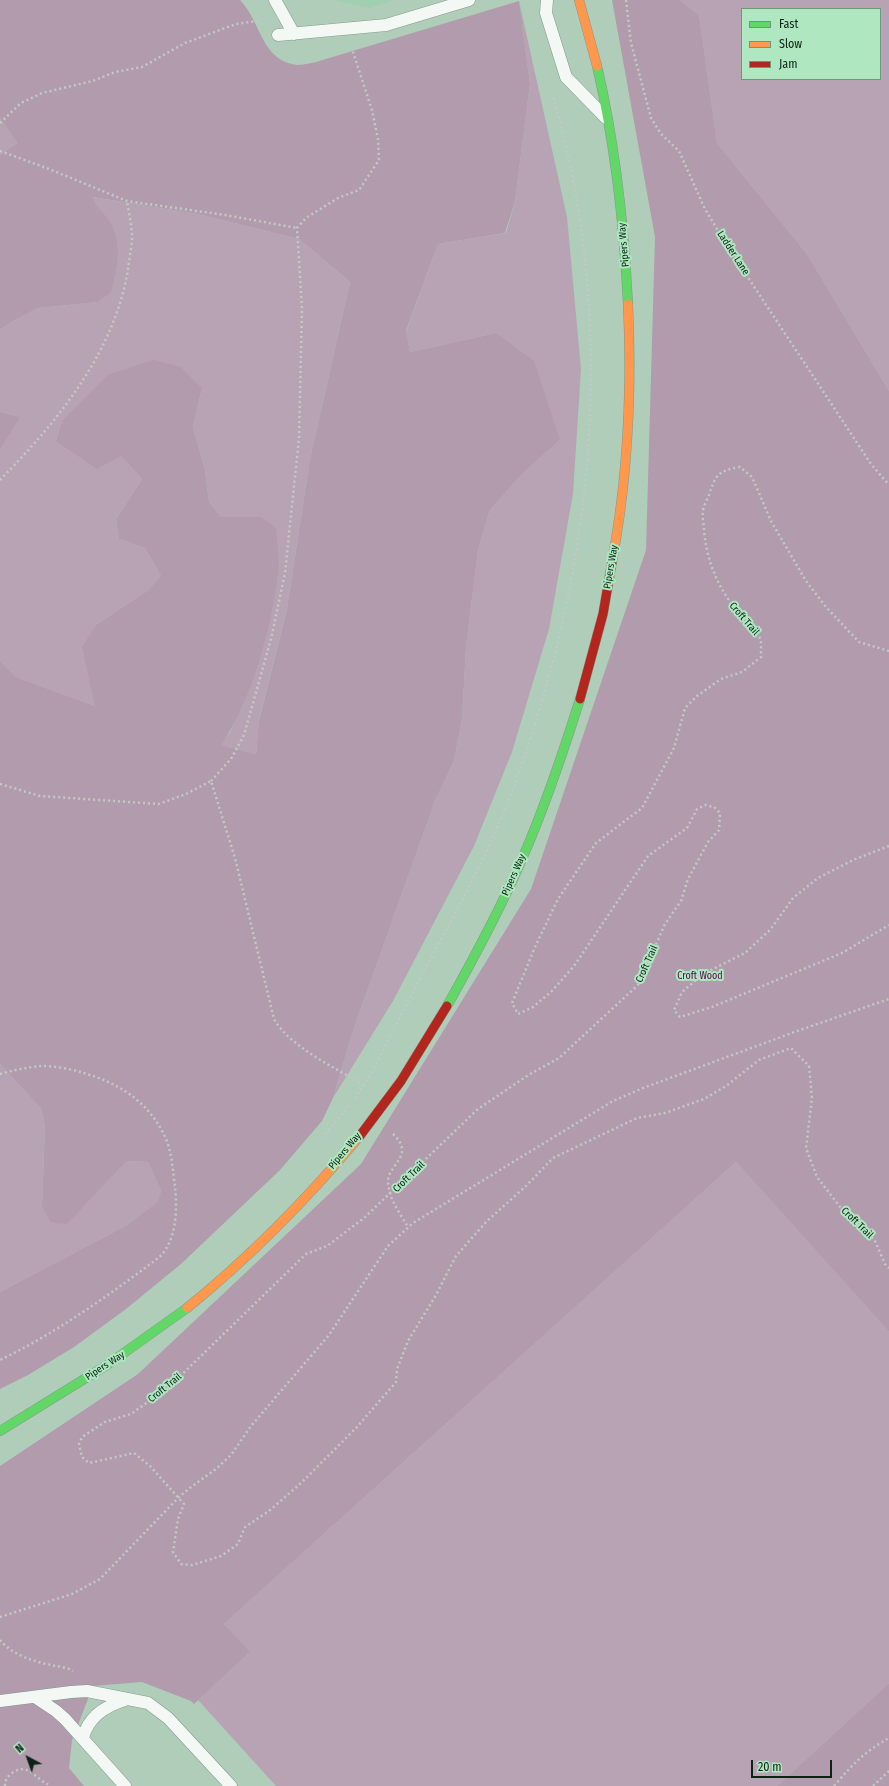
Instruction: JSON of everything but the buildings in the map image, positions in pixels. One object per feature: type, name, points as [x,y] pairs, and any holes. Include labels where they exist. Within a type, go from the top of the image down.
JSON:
[{"type":"main road","name":"Pipers Way","points":[[0,1431],[126,1352],[172,1319],[214,1285],[298,1205],[374,1117],[399,1084],[471,963],[513,878],[532,834],[562,752],[587,675],[602,617],[616,540],[624,480],[628,423],[630,366],[622,222],[609,122],[590,31],[579,0]]},
{"type":"lane","points":[[275,0],[294,34]]},
{"type":"lane","points":[[278,34],[294,34],[386,25],[469,0]]},
{"type":"lane","points":[[548,0],[546,13],[566,77],[609,122]]},
{"type":"lane","points":[[0,1701],[87,1691],[148,1703],[161,1712],[231,1786]]},
{"type":"lane","points":[[35,1697],[56,1711],[83,1738],[125,1786]]},
{"type":"lane","points":[[83,1738],[85,1730],[94,1716],[112,1704],[127,1699]]},
{"type":"path","name":"Ladder Lane","points":[[626,0],[631,43],[651,118],[660,134],[679,151],[704,207],[724,241],[871,464],[889,485]]},
{"type":"path","points":[[0,123],[21,103],[42,93],[93,81],[115,72],[142,67],[185,43],[236,24],[256,21],[278,34]]},
{"type":"path","points":[[0,784],[40,796],[159,804],[186,794],[211,781],[231,759],[244,735],[271,639],[285,574],[300,415],[302,310],[297,228],[306,218],[338,198],[359,190],[379,160],[378,139],[372,110],[345,29]]},
{"type":"path","points":[[318,1144],[364,1085],[469,889],[494,834],[538,718],[567,604],[578,543],[587,470],[592,397],[591,332],[586,262],[578,202],[568,154],[551,87]]},
{"type":"path","points":[[0,151],[49,169],[127,202],[225,215],[297,228]]},
{"type":"path","points":[[0,480],[27,452],[78,387],[101,349],[115,320],[127,278],[132,238],[127,202]]},
{"type":"path","name":"Croft Trail","points":[[889,651],[859,642],[826,607],[806,581],[771,521],[752,477],[740,467],[728,469],[716,477],[702,511],[705,545],[711,566],[726,598],[739,616],[761,639],[761,657],[742,672],[721,679],[697,696],[685,708],[674,748],[642,808],[596,843],[558,900],[535,947],[512,1003],[518,1014],[533,1007],[552,991],[574,966],[598,928],[648,856],[687,828],[697,809],[705,805],[714,807],[720,813],[720,830],[708,842],[688,879],[681,901],[665,924],[638,985],[559,1058],[530,1074],[478,1109],[390,1195],[364,1218],[327,1246],[306,1254],[169,1387],[130,1414],[105,1422],[82,1437],[79,1444],[82,1457],[89,1463],[134,1453],[150,1466],[179,1497],[184,1504],[178,1519],[173,1552],[181,1564],[192,1565],[221,1556],[238,1544],[245,1526],[269,1511],[301,1483],[357,1427],[396,1382],[397,1368],[408,1341],[436,1295],[456,1256],[486,1222],[526,1186],[553,1158],[637,1118],[665,1113],[704,1099],[726,1086],[759,1060],[791,1048],[809,1066],[812,1098],[806,1148],[817,1177],[847,1216],[874,1239],[886,1266],[889,1268]]},
{"type":"path","points":[[211,781],[235,858],[249,911],[264,984],[274,1019],[280,1029],[292,1040],[364,1085]]},
{"type":"path","points":[[889,846],[818,878],[793,898],[770,930],[745,953],[703,974],[682,992],[674,1010],[680,1017],[712,1008],[842,953],[889,925]]},
{"type":"path","points":[[0,1617],[72,1594],[100,1579],[179,1497],[216,1469],[231,1455],[255,1421],[329,1335],[388,1246],[408,1227],[613,1101],[643,1088],[764,1043],[889,999]]},
{"type":"path","points":[[0,1074],[18,1069],[43,1066],[72,1070],[101,1078],[120,1087],[133,1096],[146,1108],[157,1122],[167,1141],[172,1165],[177,1205],[172,1236],[164,1252],[153,1262],[68,1321],[20,1350],[0,1360]]},
{"type":"path","points":[[354,1099],[400,1140],[402,1155],[388,1180],[390,1195],[408,1227]]},
{"type":"path","points":[[0,1640],[6,1648],[14,1652],[36,1661],[72,1670],[78,1676],[87,1691]]},
{"type":"path","points":[[834,1786],[869,1750],[889,1738]]},
{"type":"path","points":[[5,1786],[5,1780],[9,1775],[16,1770],[24,1768],[32,1771],[49,1786]]},
{"type":"path","points":[[873,1786],[889,1771]]},
{"type":"shaded area","points":[[332,0],[395,0],[370,8]]},
{"type":"shaded area","points":[[680,0],[889,0],[889,391],[807,254],[717,143],[699,15]]},
{"type":"shaded area","points":[[519,1],[567,217],[581,369],[573,494],[549,629],[512,752],[474,846],[393,1001],[333,1098],[354,1028],[435,801],[454,761],[462,719],[466,648],[478,550],[490,510],[523,473],[560,440],[496,333],[410,352],[406,332],[438,244],[506,233],[515,201],[530,84]]},
{"type":"shaded area","points":[[0,118],[17,143],[0,155]]},
{"type":"shaded area","points":[[91,197],[198,214],[299,239],[350,282],[310,459],[287,609],[259,719],[256,754],[220,745],[230,732],[246,697],[265,640],[278,573],[261,517],[221,517],[209,502],[205,470],[193,427],[202,388],[62,421],[56,441],[121,456],[142,479],[116,519],[119,539],[145,548],[161,576],[147,591],[97,624],[95,706],[16,677],[0,661],[0,450],[19,417],[0,412],[0,330],[13,321],[38,308],[98,302],[110,223]]},
{"type":"shaded area","points":[[0,1064],[41,1109],[45,1126],[42,1206],[126,1161],[148,1162],[161,1191],[159,1202],[127,1225],[0,1292]]},
{"type":"shaded area","points":[[736,1162],[889,1332],[889,1683],[777,1786],[276,1786],[198,1700],[249,1653],[224,1624]]},
{"type":"green space","points":[[0,0],[240,0],[253,18],[263,39],[276,56],[285,62],[297,65],[316,62],[519,1],[530,84],[515,201],[505,233],[438,244],[406,331],[410,352],[496,333],[534,361],[560,440],[523,473],[490,510],[478,550],[466,648],[462,719],[454,761],[435,801],[354,1028],[333,1098],[322,1121],[280,1170],[181,1264],[126,1309],[74,1347],[28,1375],[0,1389],[0,1292],[127,1225],[158,1202],[161,1191],[148,1162],[126,1161],[67,1224],[50,1222],[42,1206],[45,1126],[41,1109],[0,1064],[0,661],[16,677],[95,706],[82,647],[97,624],[147,591],[161,576],[145,548],[119,539],[116,519],[142,479],[121,456],[97,469],[56,441],[62,421],[108,375],[153,360],[181,367],[202,388],[193,427],[205,470],[209,502],[221,517],[261,517],[276,528],[279,569],[265,640],[251,686],[232,727],[221,745],[256,754],[259,720],[287,609],[310,459],[350,282],[299,239],[198,214],[92,197],[110,222],[118,248],[117,265],[111,292],[98,302],[38,308],[13,321],[0,330],[0,155],[17,143],[0,118]]},
{"type":"green space","name":"Croft Wood","points":[[612,0],[680,0],[699,15],[717,143],[807,254],[889,391],[889,1332],[736,1162],[224,1624],[250,1652],[194,1704],[191,1701],[142,1682],[93,1686],[72,1740],[69,1768],[84,1786],[0,1786],[0,1466],[138,1374],[361,1164],[531,889],[646,550],[655,237]]},
{"type":"green space","points":[[0,412],[20,417],[0,450]]},
{"type":"green space","points":[[889,1683],[889,1786],[777,1786]]},
{"type":"traffic: fast","points":[[597,66],[609,124],[618,184],[628,304]]},
{"type":"traffic: fast","points":[[447,1006],[505,897],[522,859],[553,780],[580,699]]},
{"type":"traffic: fast","points":[[0,1431],[107,1365],[187,1308]]},
{"type":"traffic: slow","points":[[579,0],[597,66]]},
{"type":"traffic: slow","points":[[612,562],[622,498],[628,433],[628,304]]},
{"type":"traffic: slow","points":[[187,1308],[210,1289],[277,1227],[319,1183],[359,1137]]},
{"type":"traffic: jam","points":[[580,699],[603,614],[612,562]]},
{"type":"traffic: jam","points":[[359,1137],[401,1081],[447,1006]]}]
